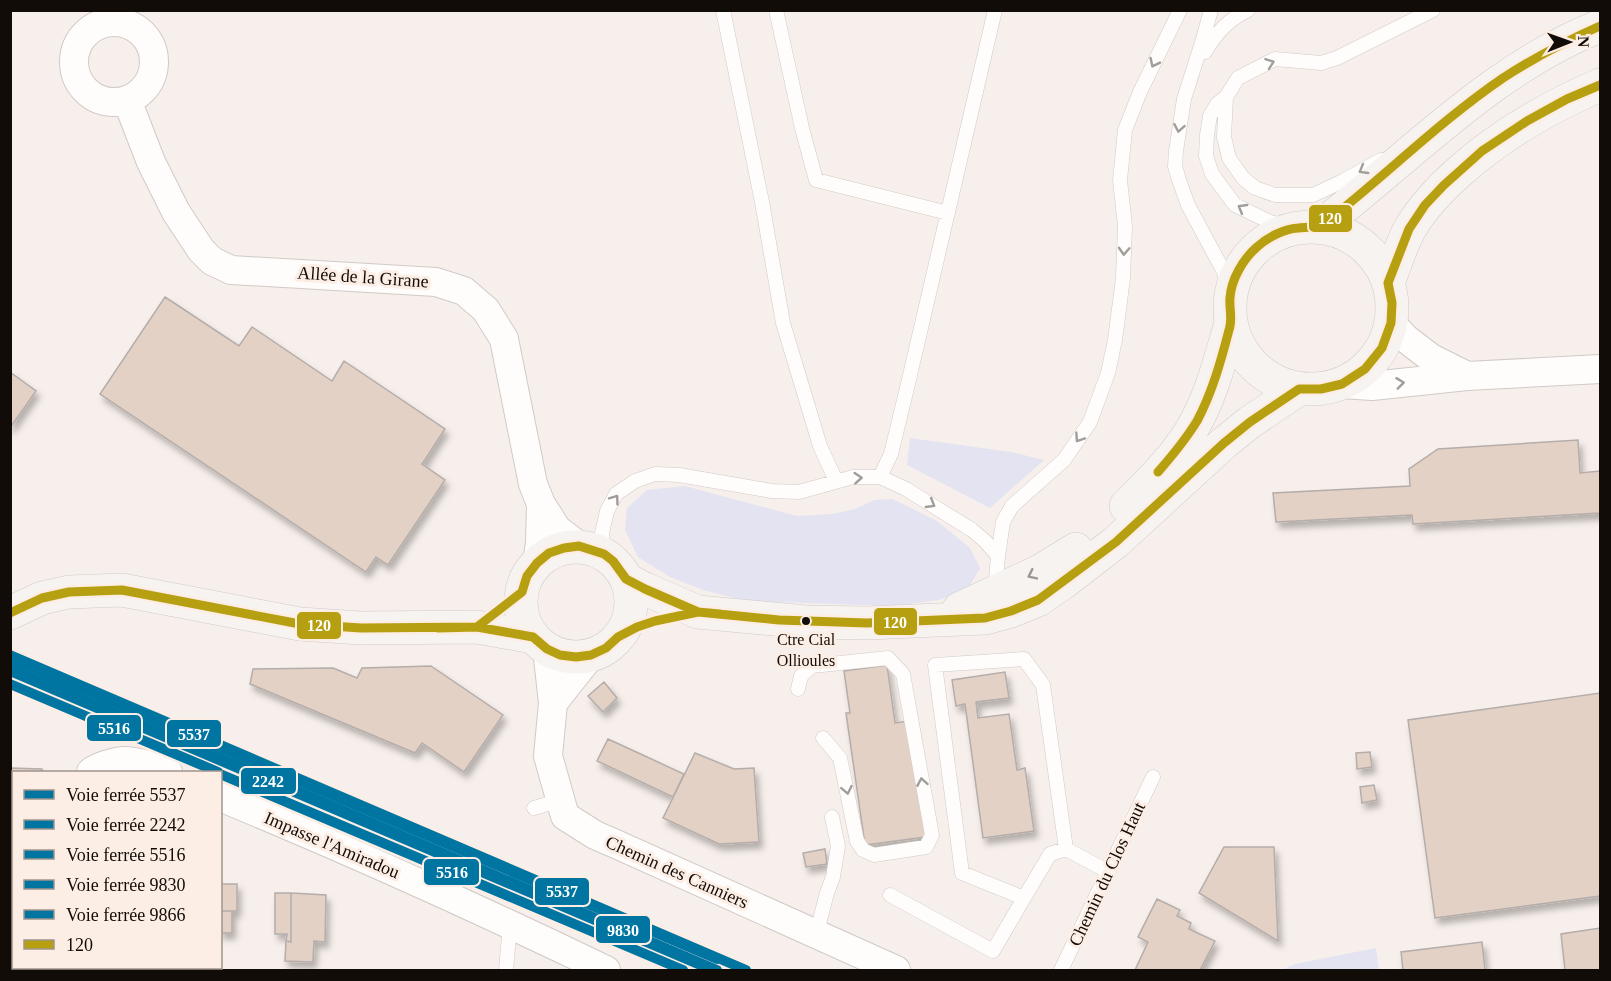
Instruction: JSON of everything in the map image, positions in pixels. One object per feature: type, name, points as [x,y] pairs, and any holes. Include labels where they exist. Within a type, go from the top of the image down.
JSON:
[{"type":"main road","points":[[1308,228],[1361,195],[1416,146],[1518,68],[1600,26]]},
{"type":"main road","points":[[1388,282],[1409,229],[1444,185],[1482,151],[1527,121],[1567,99],[1600,85]]},
{"type":"main road","points":[[937,620],[1040,571],[1074,551],[1107,525],[1143,490],[1176,452],[1197,420],[1212,386],[1235,280],[1252,251],[1265,240],[1280,233],[1308,228],[1337,231],[1354,239],[1369,251],[1380,266],[1388,282],[1392,303],[1391,323],[1382,348],[1365,369],[1342,384],[1321,389],[1299,389],[1280,384],[1262,374],[1248,360],[1237,343],[1230,310]]},
{"type":"main road","points":[[10,613],[42,598],[69,592],[122,590],[300,624],[361,628],[477,627],[540,643],[560,655],[576,657],[591,655],[606,648],[618,637],[637,627],[698,612],[806,622],[867,623],[985,618],[1038,600],[1116,542],[1224,443],[1250,422],[1299,389]]},
{"type":"main road","points":[[540,643],[525,623],[521,608],[522,592],[527,576],[537,562],[549,553],[564,548],[592,550],[620,569],[626,579],[630,594],[630,609],[626,624],[618,637]]},
{"type":"main road","points":[[626,579],[645,590],[698,612]]},
{"type":"main road","points":[[477,627],[522,592]]},
{"type":"street","name":"Allée de la Girane","points":[[128,100],[151,162],[176,212],[201,250],[212,261],[231,270],[436,282],[464,291],[486,310],[504,339],[533,484],[541,504],[557,529],[592,550]]},
{"type":"street","points":[[1391,323],[1405,338],[1431,358],[1467,376]]},
{"type":"street","points":[[1342,384],[1372,386],[1467,376],[1570,378],[1600,369]]},
{"type":"street","name":"Allée de la Girane","points":[[537,562],[541,504]]},
{"type":"street","name":"Chemin des Canniers","points":[[540,643],[553,704],[548,756],[565,816],[595,835],[896,970]]},
{"type":"street","points":[[553,704],[591,655]]},
{"type":"street","points":[[92,771],[124,761],[166,771]]},
{"type":"street","name":"Impasse l'Amiradou","points":[[222,798],[307,833],[510,924],[606,970]]},
{"type":"lane","points":[[723,10],[762,202],[783,323],[820,446],[836,481]]},
{"type":"lane","points":[[776,10],[799,118],[816,180],[948,213]]},
{"type":"lane","points":[[880,477],[891,454],[995,10]]},
{"type":"lane","points":[[995,592],[1003,522],[1012,506],[1064,460],[1090,422],[1108,373],[1123,278],[1125,226],[1120,180],[1125,130],[1140,92],[1180,10]]},
{"type":"lane","points":[[1211,10],[1184,99],[1175,166],[1188,205],[1224,272],[1230,310]]},
{"type":"lane","points":[[1192,73],[1214,37],[1225,25],[1248,10]]},
{"type":"lane","points":[[1308,228],[1270,222],[1235,205],[1212,174],[1206,156],[1210,116],[1217,104],[1226,98],[1238,78],[1275,59],[1321,63],[1337,58],[1433,10]]},
{"type":"lane","points":[[1226,98],[1224,137],[1229,158],[1243,178],[1255,188],[1275,195],[1314,195],[1376,162],[1416,146]]},
{"type":"lane","points":[[592,550],[602,533],[606,511],[616,494],[635,481],[655,474],[679,475],[799,492],[853,477],[880,477],[906,489],[972,530],[998,556]]},
{"type":"lane","points":[[798,689],[801,676],[812,666],[888,658],[903,674],[932,835],[926,847],[874,855],[863,850],[857,841],[840,758],[823,738]]},
{"type":"lane","points":[[1024,898],[962,873],[935,666],[1024,659],[1043,685],[1066,849]]},
{"type":"lane","name":"Chemin du Clos Haut","points":[[1061,970],[1153,777]]},
{"type":"lane","points":[[534,808],[561,800]]},
{"type":"lane","points":[[816,935],[833,877],[838,846],[832,817]]},
{"type":"lane","points":[[890,896],[993,951],[1050,854],[1066,849],[1109,872]]},
{"type":"lane","points":[[506,970],[510,924]]},
{"type":"shaded area","points":[[910,438],[1011,452],[1044,460],[990,508],[907,465]]},
{"type":"shaded area","points":[[685,486],[797,516],[832,514],[855,509],[874,500],[893,499],[937,521],[970,548],[980,568],[968,589],[939,600],[894,606],[747,601],[703,590],[670,577],[638,557],[625,530],[627,508],[647,490]]},
{"type":"shaded area","points":[[1376,948],[1379,970],[1282,970],[1295,964]]},
{"type":"building","points":[[165,297],[239,346],[252,327],[332,381],[344,361],[445,429],[422,464],[445,480],[388,565],[376,557],[366,572],[100,394]]},
{"type":"building","points":[[10,372],[36,391],[10,428]]},
{"type":"building","points":[[1578,440],[1580,473],[1600,471],[1600,513],[1413,524],[1412,515],[1276,522],[1273,493],[1410,486],[1409,469],[1438,449]]},
{"type":"building","points":[[887,665],[895,723],[909,721],[926,837],[865,845],[846,713],[850,713],[844,671]]},
{"type":"building","points":[[431,666],[503,715],[464,772],[422,743],[415,753],[250,684],[253,669],[333,668],[357,678],[362,668]]},
{"type":"building","points":[[1005,672],[1009,698],[976,702],[978,718],[1009,714],[1017,770],[1025,768],[1034,831],[983,838],[965,704],[956,706],[952,680]]},
{"type":"building","points":[[604,682],[617,698],[603,712],[588,696]]},
{"type":"building","points":[[1600,693],[1600,896],[1435,918],[1408,720]]},
{"type":"building","points":[[608,739],[684,774],[673,797],[597,761]]},
{"type":"building","points":[[1370,752],[1372,767],[1357,769],[1356,753]]},
{"type":"building","points":[[695,753],[734,769],[754,768],[759,842],[719,844],[663,818]]},
{"type":"building","points":[[10,768],[42,769],[42,771],[12,771],[12,839],[10,839]]},
{"type":"building","points":[[1374,785],[1377,800],[1362,803],[1360,787]]},
{"type":"building","points":[[1224,847],[1274,847],[1278,941],[1199,893]]},
{"type":"building","points":[[825,849],[827,864],[806,867],[803,853]]},
{"type":"building","points":[[222,884],[237,884],[237,911],[222,911]]},
{"type":"building","points":[[275,893],[291,893],[291,942],[286,941],[287,934],[275,934]]},
{"type":"building","points":[[291,893],[326,895],[325,942],[314,941],[313,962],[285,961],[286,941],[291,942]]},
{"type":"building","points":[[1157,899],[1180,910],[1177,916],[1191,923],[1189,929],[1215,941],[1200,970],[1135,970],[1148,942],[1138,937]]},
{"type":"building","points":[[10,900],[12,900],[12,952],[10,952]]},
{"type":"building","points":[[222,911],[232,911],[232,933],[222,933]]},
{"type":"building","points":[[1600,928],[1600,970],[1565,970],[1561,934]]},
{"type":"building","points":[[1482,942],[1485,970],[1403,970],[1401,952]]},
{"type":"building","points":[[156,969],[183,969],[183,970]]},
{"type":"rail line","name":"5537","points":[[10,655],[746,970]]},
{"type":"rail line","name":"9866","points":[[15,660],[717,959]]},
{"type":"rail line","name":"9830","points":[[10,668],[717,970]]},
{"type":"rail line","name":"2242","points":[[10,671],[712,970]]},
{"type":"rail line","name":"5516","points":[[10,684],[216,771]]},
{"type":"rail line","name":"5516","points":[[222,775],[683,970]]},
{"type":"transit line","name":"120","points":[[1158,472],[1193,428],[1207,399],[1230,326],[1230,298],[1233,284],[1239,270],[1252,252],[1266,240],[1282,232],[1315,227],[1325,223],[1435,130],[1503,78],[1538,57],[1600,26]]},
{"type":"transit line","name":"120","points":[[10,613],[42,598],[69,592],[122,590],[300,624],[361,628],[477,627],[522,592],[527,576],[549,553],[579,546],[604,554],[613,561],[626,579],[698,612],[779,620],[867,623],[985,618],[1011,611],[1038,600],[1116,542],[1250,422],[1299,389],[1321,389],[1342,384],[1365,369],[1382,348],[1391,323],[1392,303],[1388,283],[1409,229],[1425,205],[1482,151],[1527,121],[1567,99],[1600,85]]},
{"type":"transit line","name":"120","points":[[438,628],[477,627],[533,637],[547,649],[560,655],[576,657],[591,655],[606,648],[618,637],[655,621],[698,612],[720,614]]},
{"type":"place","name":"Ctre Cial Ollioules","points":[[806,621]]}]
